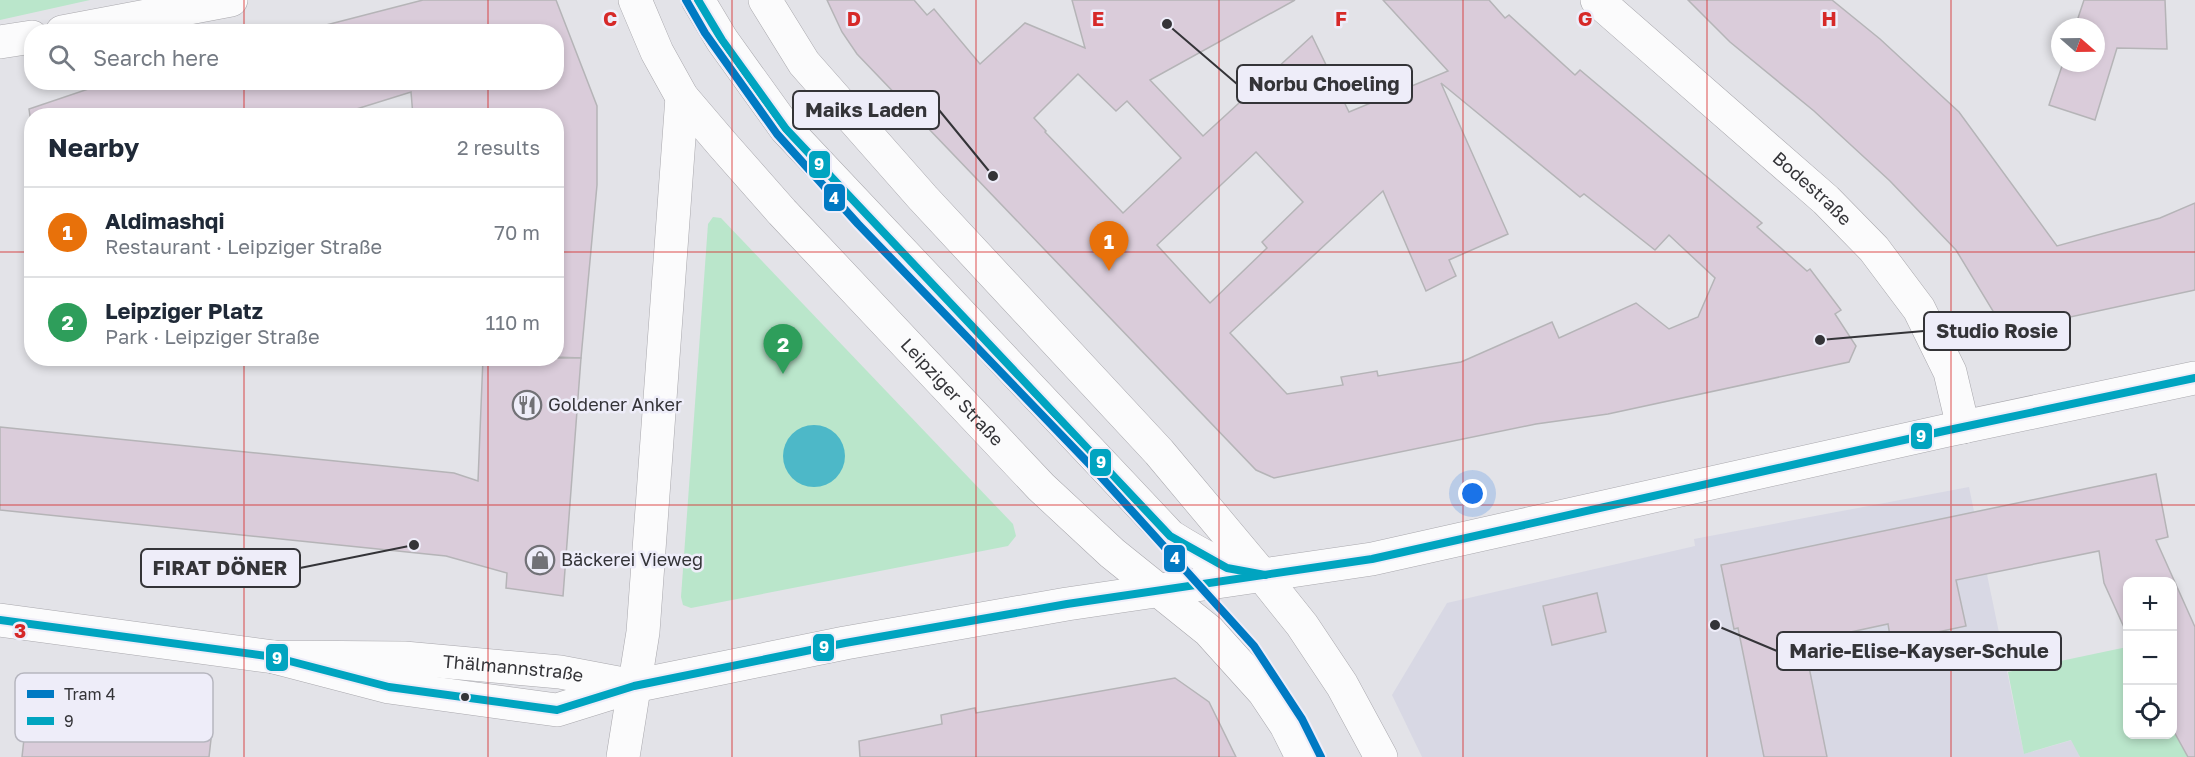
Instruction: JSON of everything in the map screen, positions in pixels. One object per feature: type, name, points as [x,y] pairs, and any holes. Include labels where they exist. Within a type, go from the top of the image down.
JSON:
[{"type":"street","points":[[104,24],[231,0]]},
{"type":"street","name":"Leipziger Straße","points":[[635,0],[657,52],[682,97],[782,212],[1027,473],[1112,553],[1209,631],[1264,692],[1286,725],[1302,757]]},
{"type":"street","points":[[698,0],[722,40],[786,129],[1170,536],[1205,559],[1235,571],[1262,575]]},
{"type":"street","points":[[765,0],[804,63],[923,198],[1159,452],[1262,575],[1302,625],[1342,685],[1381,757]]},
{"type":"street","name":"Bodestraße","points":[[1597,0],[1827,200],[1874,249],[1919,309],[1950,372],[1963,427]]},
{"type":"street","points":[[0,42],[24,38]]},
{"type":"street","points":[[623,757],[644,620],[682,97]]},
{"type":"street","points":[[634,686],[845,642],[1160,590],[1372,559],[1963,427],[2193,386]]},
{"type":"street","name":"Thälmannstraße","points":[[0,620],[274,657],[404,658],[560,672],[634,686]]},
{"type":"shaded area","points":[[1969,487],[2024,754],[2072,740],[2080,757],[1422,757],[1392,695],[1447,603],[1695,546],[1694,539]]},
{"type":"green space","points":[[0,0],[90,0],[0,20]]},
{"type":"green space","points":[[713,217],[721,218],[1013,524],[1016,536],[1008,546],[691,608],[683,605],[681,597],[708,224]]},
{"type":"green space","points":[[2123,648],[2123,739],[2177,739],[2177,736],[2188,757],[2080,757],[2071,740],[2024,754],[2008,672]]},
{"type":"water","points":[[808,425],[820,425],[836,434],[843,444],[845,456],[843,468],[836,478],[820,487],[808,487],[797,482],[788,473],[783,462],[783,450],[788,439],[797,430]]},
{"type":"building","points":[[423,0],[556,0],[597,106],[597,185],[581,358],[564,357],[564,108],[412,108],[411,92],[360,108],[32,108],[85,90],[564,90],[564,24],[330,24]]},
{"type":"building","points":[[827,0],[914,0],[927,15],[934,9],[980,64],[1025,23],[1085,48],[1072,0],[1295,0],[1150,80],[1203,136],[1312,36],[1349,112],[1448,71],[1383,0],[1489,0],[1505,18],[1509,15],[1575,75],[1580,70],[1762,223],[1757,227],[1807,271],[1810,269],[1841,310],[1835,314],[1856,346],[1849,362],[1608,414],[1536,424],[1274,478],[1256,470],[857,54],[842,32]],"holes":[[[1078,74],[1116,111],[1127,101],[1181,158],[1123,213],[1034,118]],[[1441,83],[1580,197],[1584,194],[1655,250],[1669,235],[1715,278],[1698,317],[1669,329],[1636,303],[1559,338],[1552,322],[1461,362],[1378,376],[1377,371],[1341,377],[1343,385],[1287,394],[1230,333],[1383,191],[1426,291],[1456,276],[1449,260],[1508,234]],[[1256,152],[1303,202],[1262,242],[1267,248],[1210,303],[1157,245]]]},
{"type":"building","points":[[1688,0],[1832,0],[1880,39],[1959,112],[2057,246],[2160,218],[2195,203],[2195,290],[2005,331],[1956,250],[1890,181],[1814,111],[1730,42]]},
{"type":"building","points":[[2084,0],[2165,0],[2167,49],[2117,48],[2095,120],[2049,105],[2060,72],[2105,72],[2105,18],[2078,18]]},
{"type":"building","points":[[564,358],[581,358],[563,596],[506,588],[507,573],[446,556],[0,510],[0,427],[454,473],[478,481],[483,366],[564,366]]},
{"type":"building","points":[[2156,474],[2168,537],[2156,540],[2173,577],[2123,577],[2123,625],[2104,583],[2099,551],[1956,580],[1966,626],[1891,642],[1888,624],[1804,642],[1827,757],[1764,757],[1738,628],[1734,629],[1721,565]]},
{"type":"building","points":[[2177,587],[2195,627],[2195,757],[2188,757],[2177,737]]},
{"type":"building","points":[[1597,593],[1606,632],[1552,645],[1543,606]]},
{"type":"building","points":[[1175,678],[1209,702],[1236,757],[860,757],[859,741],[942,724],[941,715],[975,708],[976,713]]},
{"type":"building","points":[[24,742],[211,742],[209,757],[22,757]]},
{"type":"tram line","name":"4","points":[[686,0],[705,33],[777,134],[858,224],[1094,469],[1254,646],[1302,719],[1321,757]]},
{"type":"transit line","name":"9","points":[[698,0],[722,40],[786,129],[1170,536],[1227,568],[1265,575]]},
{"type":"transit line","name":"9","points":[[0,620],[274,657],[389,687],[557,710],[634,686],[845,643],[1067,604],[1372,559],[1944,431],[2195,378]]},
{"type":"place","name":"Norbu Choeling","points":[[1167,24]]},
{"type":"place","name":"Maiks Laden","points":[[993,176]]},
{"type":"place","name":"Aldimashqi","points":[[1109,271]]},
{"type":"place","name":"Studio Rosie","points":[[1820,340]]},
{"type":"place","name":"Leipziger Platz","points":[[783,374]]},
{"type":"place","name":"Goldener Anker","points":[[527,405]]},
{"type":"place","name":"FIRAT DÖNER","points":[[414,545]]},
{"type":"place","name":"Bäckerei Vieweg","points":[[540,560]]},
{"type":"place","name":"Marie-Elise-Kayser-Schule","points":[[1715,625]]}]
